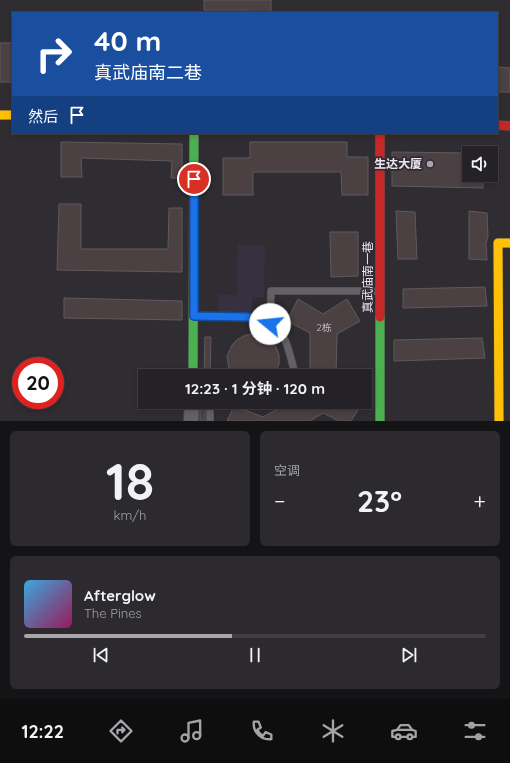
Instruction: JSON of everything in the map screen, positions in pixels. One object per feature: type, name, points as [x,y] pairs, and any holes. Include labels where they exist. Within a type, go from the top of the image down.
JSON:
[{"type":"street","points":[[0,115],[12,115]]},
{"type":"street","points":[[498,125],[510,126]]},
{"type":"street","points":[[193,369],[194,134]]},
{"type":"street","name":"真武庙南一巷","points":[[380,134],[380,421]]},
{"type":"street","points":[[499,421],[501,275],[498,243],[510,243]]},
{"type":"street","points":[[191,421],[192,409]]},
{"type":"lane","points":[[270,324],[271,291],[380,291]]},
{"type":"lane","points":[[194,316],[248,317],[270,324],[283,336],[293,369]]},
{"type":"lane","points":[[210,409],[210,421]]},
{"type":"shaded area","points":[[238,245],[265,245],[264,297],[252,297],[252,313],[218,313],[218,295],[237,295]]},
{"type":"building","points":[[204,0],[271,0],[271,12],[248,12],[248,10],[204,10]]},
{"type":"building","points":[[0,43],[12,43],[12,82],[0,82]]},
{"type":"building","points":[[498,67],[510,68],[510,92],[498,92]]},
{"type":"building","points":[[61,142],[182,144],[182,178],[171,178],[172,161],[81,158],[82,177],[61,177]]},
{"type":"building","points":[[250,142],[347,142],[347,157],[368,157],[368,195],[342,195],[341,172],[253,172],[253,195],[223,195],[223,158],[250,158]]},
{"type":"building","name":"生达大厦","points":[[392,152],[462,153],[462,182],[483,182],[483,188],[392,186]]},
{"type":"building","points":[[59,204],[81,204],[81,249],[168,249],[169,208],[182,208],[182,272],[57,270]]},
{"type":"building","points":[[396,211],[415,212],[417,259],[398,259]]},
{"type":"building","points":[[469,211],[487,213],[487,260],[469,259]]},
{"type":"building","points":[[330,232],[358,232],[358,276],[331,277]]},
{"type":"building","points":[[485,287],[487,306],[403,308],[403,289]]},
{"type":"building","points":[[64,298],[182,301],[182,320],[64,318]]},
{"type":"building","points":[[298,299],[323,314],[347,299],[360,321],[337,334],[336,369],[310,369],[310,333],[287,321]]},
{"type":"building","points":[[254,334],[263,336],[270,340],[276,347],[279,355],[277,369],[229,369],[227,356],[232,345],[238,339],[246,335]]},
{"type":"building","points":[[205,337],[211,337],[210,369],[204,369]]},
{"type":"building","points":[[482,338],[485,358],[394,361],[394,340]]},
{"type":"building","points":[[200,409],[205,409],[205,421],[200,421]]},
{"type":"building","points":[[233,409],[242,409],[263,417],[278,409],[359,409],[351,421],[339,421],[323,413],[310,421],[227,421]]},
{"type":"traffic: fast","points":[[193,369],[194,134]]},
{"type":"traffic: fast","points":[[380,317],[380,421]]},
{"type":"traffic: slow","points":[[0,115],[12,115]]},
{"type":"traffic: slow","points":[[499,421],[498,243],[510,243]]},
{"type":"traffic: jam","points":[[498,125],[510,126]]},
{"type":"traffic: jam","points":[[380,134],[380,317]]},
{"type":"place","name":"生达大厦","points":[[430,164]]},
{"type":"route","points":[[194,179],[194,316],[248,317],[270,324]]}]
